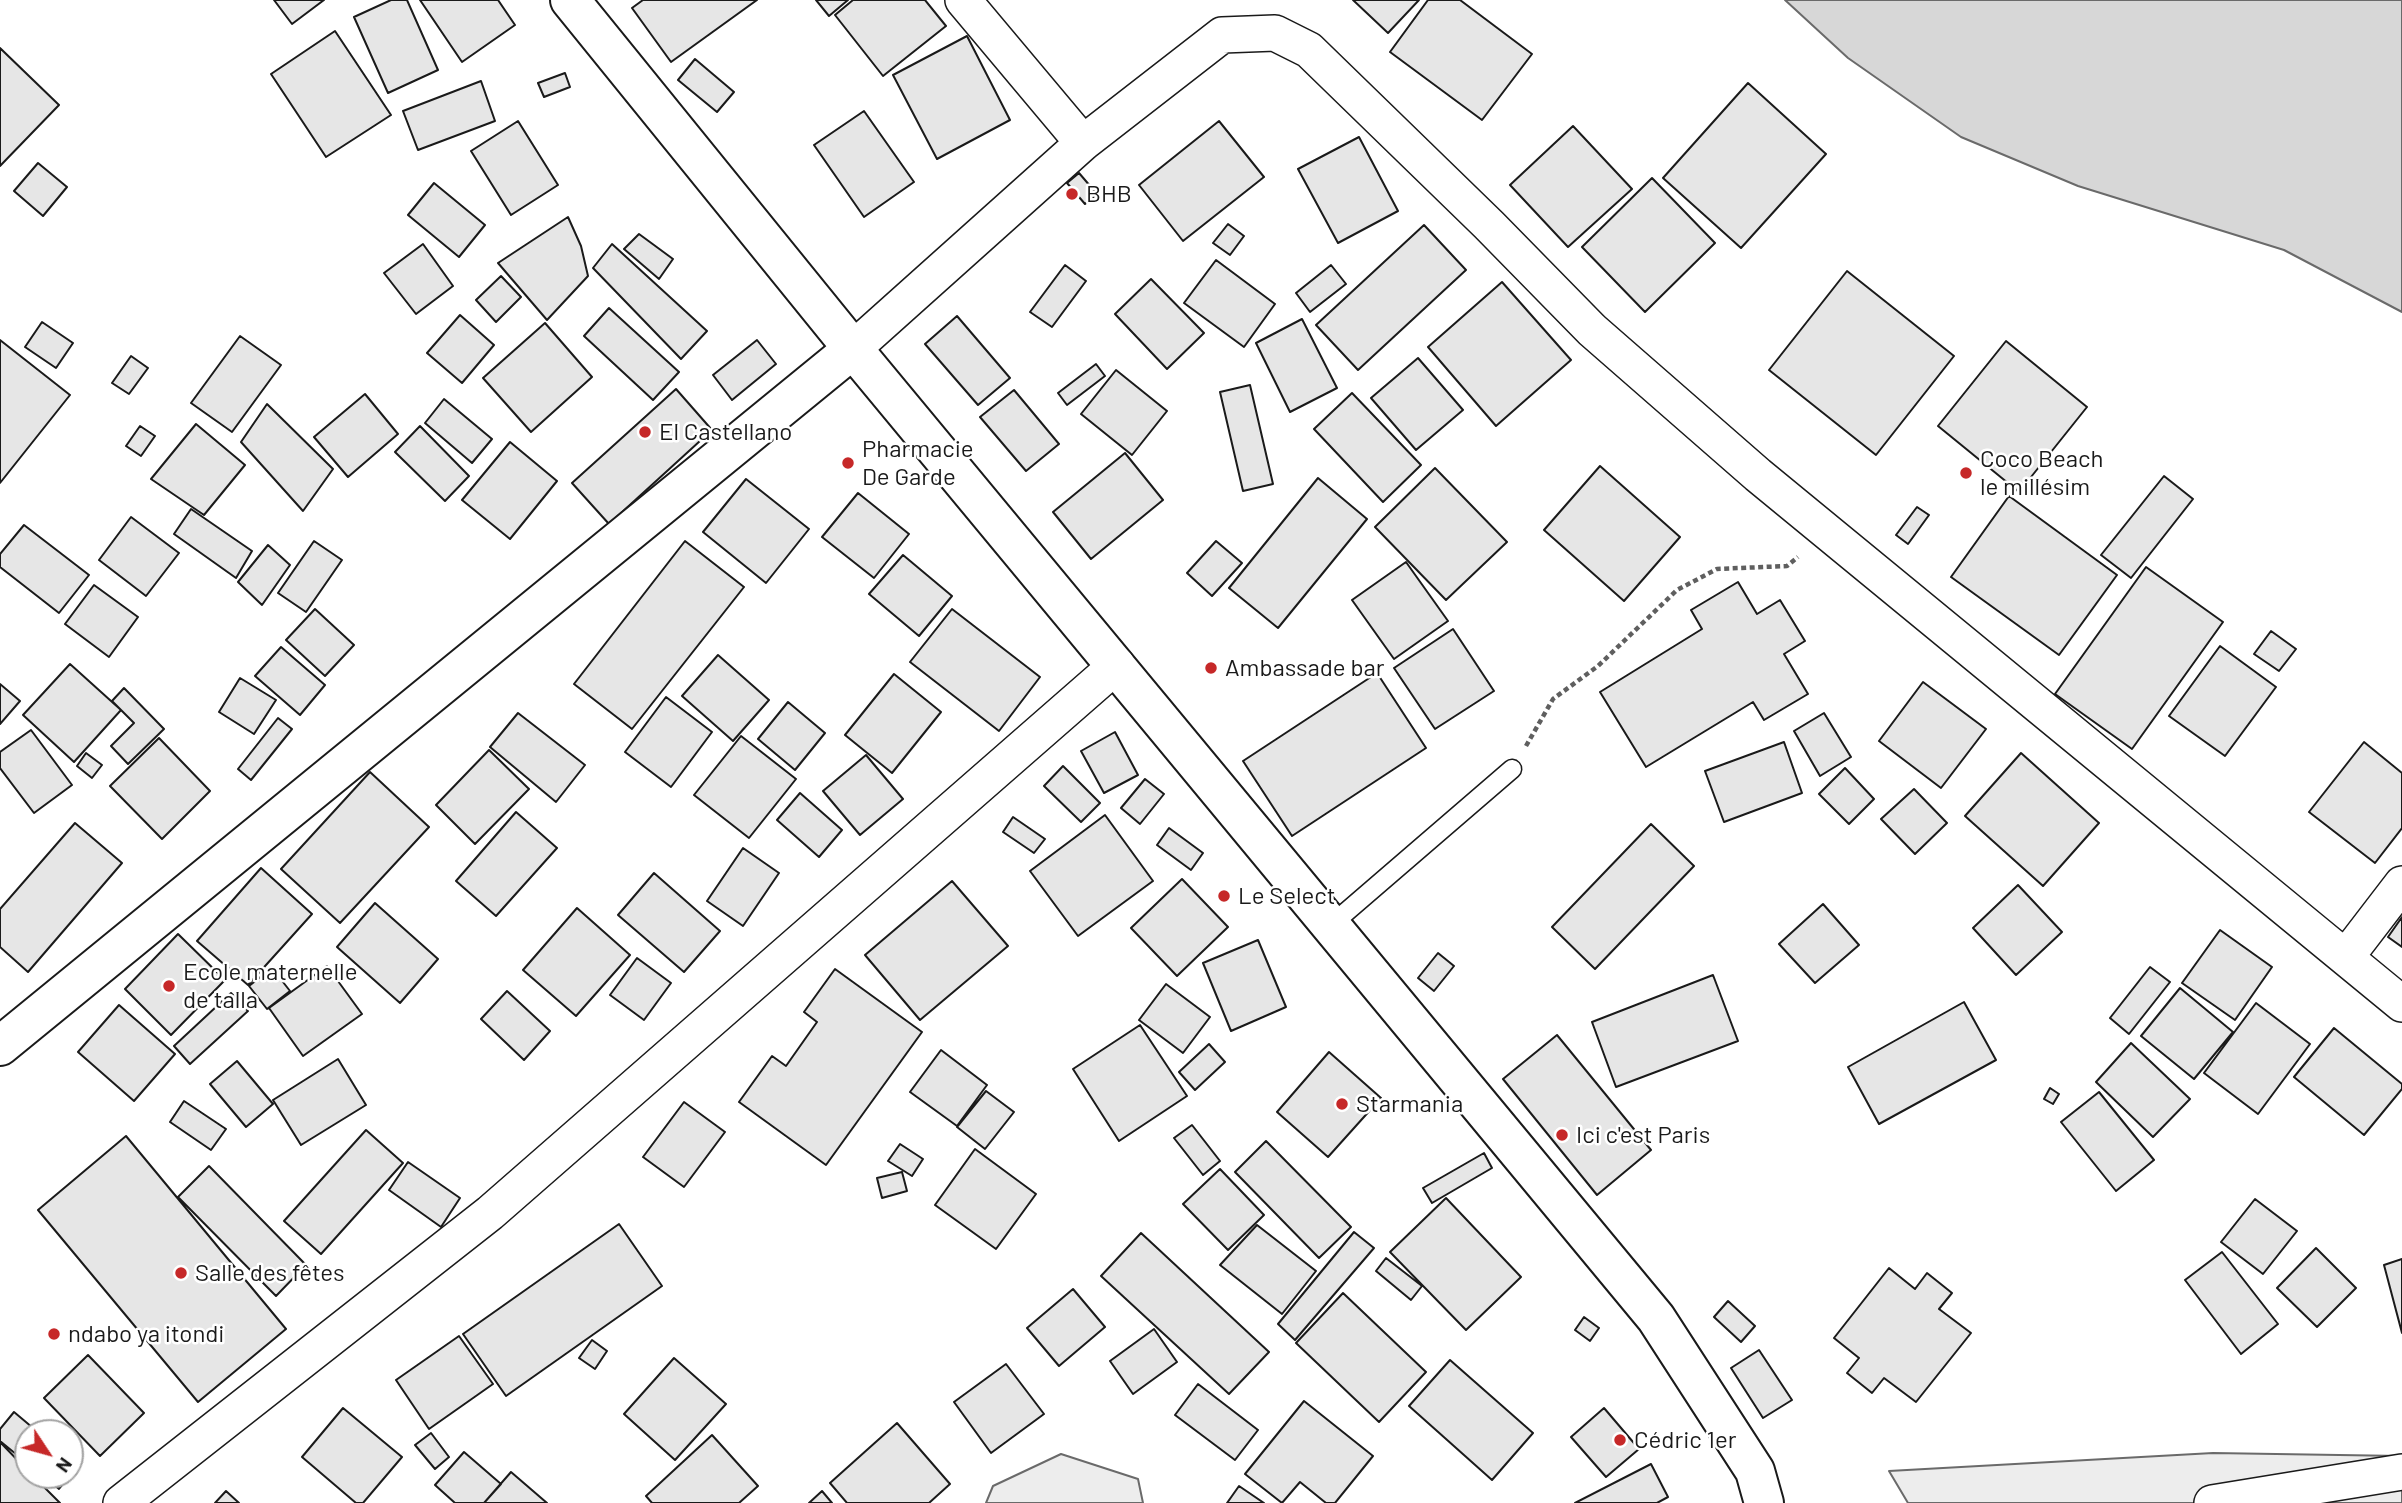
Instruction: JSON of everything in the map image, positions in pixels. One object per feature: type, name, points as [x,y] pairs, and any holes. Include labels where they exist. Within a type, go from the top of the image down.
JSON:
[{"type":"main road","points":[[570,0],[853,349],[1657,1318],[1755,1471],[1764,1503]]},
{"type":"main road","points":[[2,1040],[853,349]]},
{"type":"street","points":[[963,0],[1083,144]]},
{"type":"street","points":[[853,349],[1083,144],[1222,35],[1275,33],[1309,50],[1489,225],[1592,330],[1758,475],[2402,1004]]},
{"type":"street","points":[[121,1503],[490,1213],[1117,665]]},
{"type":"street","points":[[2346,957],[2402,884]]},
{"type":"street","points":[[2212,1503],[2402,1472]]},
{"type":"lane","points":[[1331,925],[1513,769]]},
{"type":"path","points":[[1513,769],[1553,699],[1598,666],[1676,590],[1717,569],[1787,566],[1828,532]]},
{"type":"shaded area","points":[[1785,0],[2402,0],[2402,312],[2284,250],[2078,186],[1961,137],[1848,58]]},
{"type":"shaded area","points":[[2213,1453],[2402,1456],[2402,1503],[1908,1503],[1889,1471]]},
{"type":"shaded area","points":[[1061,1454],[1138,1479],[1143,1503],[986,1503],[993,1486]]},
{"type":"building","points":[[274,0],[324,0],[292,24]]},
{"type":"building","points":[[391,0],[407,0],[438,70],[388,93],[354,17]]},
{"type":"building","points":[[420,0],[498,0],[515,25],[462,62]]},
{"type":"building","points":[[643,0],[757,0],[671,62],[632,8]]},
{"type":"building","points":[[816,0],[848,0],[829,16]]},
{"type":"building","points":[[853,0],[925,0],[946,26],[883,76],[835,15]]},
{"type":"building","points":[[1353,0],[1419,0],[1388,33]]},
{"type":"building","points":[[1428,0],[1460,0],[1532,54],[1482,120],[1390,52]]},
{"type":"building","points":[[335,31],[391,115],[326,157],[271,74]]},
{"type":"building","points":[[967,36],[1010,120],[937,159],[893,75]]},
{"type":"building","points":[[0,48],[59,105],[0,166]]},
{"type":"building","points":[[695,59],[734,92],[717,112],[678,80]]},
{"type":"building","points":[[565,73],[570,87],[544,97],[538,83]]},
{"type":"building","points":[[481,81],[495,121],[418,150],[403,111]]},
{"type":"building","points":[[1748,83],[1826,154],[1741,248],[1663,178]]},
{"type":"building","points":[[864,111],[914,182],[864,217],[814,145]]},
{"type":"building","points":[[518,121],[558,185],[511,215],[471,151]]},
{"type":"building","points":[[1219,121],[1264,177],[1183,241],[1139,185]]},
{"type":"building","points":[[1573,126],[1632,189],[1568,247],[1510,185]]},
{"type":"building","points":[[1359,137],[1398,211],[1338,243],[1298,169]]},
{"type":"building","points":[[38,163],[67,187],[43,216],[14,191]]},
{"type":"building","points":[[1079,173],[1097,194],[1085,204],[1067,183]]},
{"type":"building","points":[[1652,178],[1715,243],[1645,312],[1582,247]]},
{"type":"building","points":[[434,183],[485,225],[459,257],[408,215]]},
{"type":"building","points":[[568,217],[581,246],[588,276],[547,320],[498,263]]},
{"type":"building","points":[[1228,224],[1244,236],[1230,255],[1213,243]]},
{"type":"building","points":[[1424,225],[1466,270],[1358,370],[1316,325]]},
{"type":"building","points":[[639,234],[673,259],[659,279],[624,249]]},
{"type":"building","points":[[423,244],[453,286],[416,314],[384,273]]},
{"type":"building","points":[[612,244],[707,331],[681,359],[593,268]]},
{"type":"building","points":[[1216,260],[1275,304],[1244,347],[1184,303]]},
{"type":"building","points":[[1065,265],[1086,281],[1052,327],[1030,312]]},
{"type":"building","points":[[1331,265],[1346,284],[1310,312],[1296,293]]},
{"type":"building","points":[[1847,271],[1954,356],[1876,455],[1769,370]]},
{"type":"building","points":[[501,276],[521,297],[496,322],[476,300]]},
{"type":"building","points":[[1151,279],[1204,333],[1167,369],[1115,314]]},
{"type":"building","points":[[1502,282],[1571,360],[1496,426],[1428,347]]},
{"type":"building","points":[[609,308],[679,372],[653,400],[584,336]]},
{"type":"building","points":[[460,315],[494,345],[462,383],[427,353]]},
{"type":"building","points":[[957,316],[1010,378],[978,405],[925,344]]},
{"type":"building","points":[[1302,319],[1337,388],[1290,412],[1256,343]]},
{"type":"building","points":[[42,322],[73,343],[56,368],[25,347]]},
{"type":"building","points":[[545,323],[592,377],[531,432],[483,378]]},
{"type":"building","points":[[240,336],[281,365],[232,432],[191,403]]},
{"type":"building","points":[[0,340],[70,395],[0,483]]},
{"type":"building","points":[[757,340],[776,364],[732,400],[713,375]]},
{"type":"building","points":[[2006,341],[2087,407],[2019,492],[1938,426]]},
{"type":"building","points":[[131,356],[148,368],[129,394],[112,383]]},
{"type":"building","points":[[1418,358],[1463,410],[1416,450],[1371,398]]},
{"type":"building","points":[[1096,364],[1105,376],[1067,405],[1058,393]]},
{"type":"building","points":[[1116,370],[1167,411],[1132,455],[1081,414]]},
{"type":"building","points":[[1250,385],[1273,484],[1243,491],[1220,392]]},
{"type":"building","points":[[676,389],[712,430],[609,524],[572,483]]},
{"type":"building","points":[[1014,390],[1059,444],[1026,471],[980,417]]},
{"type":"building","points":[[1352,393],[1421,465],[1383,502],[1314,429]]},
{"type":"building","points":[[365,394],[398,434],[348,477],[314,437]]},
{"type":"building","points":[[444,399],[492,439],[472,463],[425,423]]},
{"type":"building","points":[[267,404],[333,469],[303,511],[241,442]]},
{"type":"building","points":[[196,424],[245,465],[204,515],[151,479]]},
{"type":"building","points":[[140,426],[155,436],[141,456],[126,446]]},
{"type":"building","points":[[420,426],[469,476],[445,501],[395,452]]},
{"type":"building","points":[[510,442],[557,481],[510,539],[462,500]]},
{"type":"building","points":[[1125,453],[1163,500],[1091,559],[1053,512]]},
{"type":"building","points":[[1600,466],[1680,537],[1624,601],[1544,530]]},
{"type":"building","points":[[1435,468],[1507,542],[1446,600],[1375,527]]},
{"type":"building","points":[[2164,476],[2193,499],[2131,578],[2101,555]]},
{"type":"building","points":[[1318,478],[1367,519],[1278,628],[1229,588]]},
{"type":"building","points":[[746,479],[809,529],[766,583],[703,532]]},
{"type":"building","points":[[858,493],[909,534],[874,578],[822,537]]},
{"type":"building","points":[[2009,496],[2117,575],[2059,655],[1951,577]]},
{"type":"building","points":[[1917,507],[1929,515],[1908,544],[1896,535]]},
{"type":"building","points":[[191,509],[252,551],[236,578],[174,534]]},
{"type":"building","points":[[131,517],[179,553],[146,596],[99,560]]},
{"type":"building","points":[[24,525],[89,575],[59,613],[0,567],[0,554]]},
{"type":"building","points":[[314,541],[342,560],[306,612],[278,593]]},
{"type":"building","points":[[685,541],[744,587],[632,729],[574,684]]},
{"type":"building","points":[[1216,541],[1242,563],[1212,596],[1187,573]]},
{"type":"building","points":[[268,545],[290,565],[262,605],[238,582]]},
{"type":"building","points":[[903,555],[952,596],[919,636],[869,594]]},
{"type":"building","points":[[1406,562],[1448,621],[1394,659],[1352,600]]},
{"type":"building","points":[[2146,567],[2223,622],[2132,749],[2055,694]]},
{"type":"building","points":[[1738,582],[1757,614],[1780,600],[1805,641],[1784,654],[1808,694],[1764,720],[1753,702],[1646,767],[1600,692],[1702,629],[1691,610]]},
{"type":"building","points":[[94,585],[138,617],[109,657],[65,624]]},
{"type":"building","points":[[315,609],[354,645],[325,676],[286,640]]},
{"type":"building","points":[[952,609],[1040,677],[999,731],[910,662]]},
{"type":"building","points":[[1453,629],[1494,691],[1435,729],[1394,668]]},
{"type":"building","points":[[2271,631],[2296,649],[2279,671],[2254,654]]},
{"type":"building","points":[[2220,646],[2276,687],[2225,756],[2169,716]]},
{"type":"building","points":[[281,647],[325,685],[300,715],[255,676]]},
{"type":"building","points":[[718,655],[769,700],[733,741],[682,696]]},
{"type":"building","points":[[70,664],[121,710],[74,762],[23,715]]},
{"type":"building","points":[[1377,673],[1426,748],[1292,836],[1243,761]]},
{"type":"building","points":[[894,674],[941,712],[892,773],[845,735]]},
{"type":"building","points":[[240,678],[276,700],[254,734],[219,712]]},
{"type":"building","points":[[1923,682],[1986,729],[1941,788],[1879,741]]},
{"type":"building","points":[[0,684],[20,701],[0,724]]},
{"type":"building","points":[[124,688],[164,729],[128,764],[111,746],[134,723],[112,701]]},
{"type":"building","points":[[666,697],[712,732],[671,787],[625,752]]},
{"type":"building","points":[[788,702],[825,733],[795,770],[758,739]]},
{"type":"building","points":[[518,713],[585,765],[556,802],[490,747]]},
{"type":"building","points":[[1824,713],[1851,757],[1820,776],[1794,731]]},
{"type":"building","points":[[278,718],[292,729],[251,780],[238,769]]},
{"type":"building","points":[[31,730],[72,785],[34,813],[0,768],[0,752]]},
{"type":"building","points":[[1115,732],[1138,775],[1104,793],[1081,751]]},
{"type":"building","points":[[741,736],[796,779],[749,838],[694,795]]},
{"type":"building","points":[[159,738],[210,791],[162,839],[110,786]]},
{"type":"building","points":[[1784,742],[1802,793],[1724,822],[1705,771]]},
{"type":"building","points":[[2364,742],[2402,773],[2402,828],[2375,863],[2309,812]]},
{"type":"building","points":[[489,750],[529,789],[475,844],[436,805]]},
{"type":"building","points":[[86,753],[102,765],[92,778],[77,766]]},
{"type":"building","points":[[2021,753],[2099,823],[2043,886],[1965,816]]},
{"type":"building","points":[[866,755],[903,799],[860,835],[823,791]]},
{"type":"building","points":[[1063,766],[1100,803],[1081,822],[1044,786]]},
{"type":"building","points":[[1845,768],[1874,799],[1849,824],[1819,794]]},
{"type":"building","points":[[370,772],[429,827],[340,923],[281,869]]},
{"type":"building","points":[[1145,779],[1164,794],[1140,824],[1121,808]]},
{"type":"building","points":[[1914,789],[1947,823],[1915,854],[1881,819]]},
{"type":"building","points":[[800,793],[842,830],[819,857],[777,820]]},
{"type":"building","points":[[516,812],[557,848],[496,916],[456,881]]},
{"type":"building","points":[[1105,815],[1153,881],[1078,936],[1030,871]]},
{"type":"building","points":[[1013,817],[1045,839],[1034,853],[1003,832]]},
{"type":"building","points":[[75,823],[122,863],[28,972],[0,947],[0,909]]},
{"type":"building","points":[[1651,824],[1694,866],[1595,969],[1552,927]]},
{"type":"building","points":[[1169,828],[1203,853],[1191,870],[1157,845]]},
{"type":"building","points":[[743,848],[779,873],[743,926],[707,901]]},
{"type":"building","points":[[261,868],[312,914],[248,985],[197,941]]},
{"type":"building","points":[[654,873],[720,931],[684,972],[618,915]]},
{"type":"building","points":[[1182,879],[1228,927],[1177,976],[1131,928]]},
{"type":"building","points":[[952,881],[1008,946],[920,1020],[865,955]]},
{"type":"building","points":[[2018,885],[2062,932],[2016,975],[1973,928]]},
{"type":"building","points":[[375,903],[438,959],[400,1003],[337,947]]},
{"type":"building","points":[[1823,904],[1859,945],[1815,983],[1779,944]]},
{"type":"building","points":[[577,908],[630,955],[576,1016],[523,970]]},
{"type":"building","points":[[2402,917],[2402,947],[2388,937]]},
{"type":"building","points":[[2220,930],[2272,967],[2235,1020],[2182,983]]},
{"type":"building","points":[[178,934],[225,980],[171,1035],[125,989]]},
{"type":"building","points":[[1258,940],[1286,1007],[1231,1031],[1203,963]]},
{"type":"building","points":[[1438,953],[1454,966],[1434,991],[1418,978]]},
{"type":"building","points":[[637,958],[671,983],[644,1020],[610,995]]},
{"type":"building","points":[[327,966],[362,1014],[303,1056],[269,1008]]},
{"type":"building","points":[[2150,967],[2170,982],[2129,1034],[2110,1018]]},
{"type":"building","points":[[272,968],[290,991],[267,1009],[249,986]]},
{"type":"building","points":[[835,969],[922,1032],[826,1165],[739,1102],[772,1056],[786,1066],[817,1022],[804,1012]]},
{"type":"building","points":[[1713,975],[1738,1041],[1616,1087],[1592,1022]]},
{"type":"building","points":[[1166,984],[1210,1017],[1183,1053],[1139,1020]]},
{"type":"building","points":[[2180,988],[2233,1032],[2194,1079],[2141,1036]]},
{"type":"building","points":[[507,991],[550,1031],[524,1060],[481,1019]]},
{"type":"building","points":[[231,993],[248,1011],[190,1064],[174,1046]]},
{"type":"building","points":[[1964,1002],[1996,1060],[1879,1124],[1848,1067]]},
{"type":"building","points":[[2256,1003],[2310,1044],[2258,1114],[2204,1073]]},
{"type":"building","points":[[119,1005],[175,1054],[134,1101],[78,1052]]},
{"type":"building","points":[[1140,1025],[1187,1096],[1119,1141],[1073,1069]]},
{"type":"building","points":[[2334,1028],[2402,1084],[2402,1089],[2364,1135],[2294,1077]]},
{"type":"building","points":[[1557,1035],[1651,1150],[1597,1195],[1503,1079]]},
{"type":"building","points":[[2131,1043],[2190,1099],[2153,1137],[2096,1082]]},
{"type":"building","points":[[1209,1044],[1225,1062],[1195,1090],[1179,1072]]},
{"type":"building","points":[[941,1050],[987,1085],[957,1126],[910,1092]]},
{"type":"building","points":[[1329,1052],[1381,1098],[1328,1157],[1277,1112]]},
{"type":"building","points":[[338,1059],[366,1105],[301,1145],[273,1100]]},
{"type":"building","points":[[237,1061],[273,1104],[246,1127],[210,1084]]},
{"type":"building","points":[[2050,1088],[2059,1094],[2053,1104],[2044,1099]]},
{"type":"building","points":[[986,1091],[1014,1112],[985,1149],[957,1127]]},
{"type":"building","points":[[2099,1092],[2154,1160],[2116,1191],[2061,1122]]},
{"type":"building","points":[[184,1101],[226,1129],[211,1150],[170,1122]]},
{"type":"building","points":[[684,1102],[725,1132],[684,1187],[643,1157]]},
{"type":"building","points":[[1192,1125],[1220,1161],[1203,1175],[1174,1138]]},
{"type":"building","points":[[366,1130],[403,1163],[321,1254],[284,1221]]},
{"type":"building","points":[[126,1136],[286,1329],[198,1402],[38,1210]]},
{"type":"building","points":[[1266,1141],[1351,1227],[1319,1258],[1235,1172]]},
{"type":"building","points":[[900,1144],[923,1159],[912,1176],[888,1161]]},
{"type":"building","points":[[975,1149],[1036,1194],[996,1249],[935,1205]]},
{"type":"building","points":[[1484,1153],[1492,1168],[1432,1203],[1423,1188]]},
{"type":"building","points":[[408,1162],[460,1198],[441,1227],[389,1190]]},
{"type":"building","points":[[209,1166],[306,1265],[276,1296],[178,1197]]},
{"type":"building","points":[[1220,1169],[1264,1215],[1228,1250],[1183,1204]]},
{"type":"building","points":[[902,1172],[907,1191],[882,1198],[877,1178]]},
{"type":"building","points":[[1446,1198],[1521,1277],[1466,1330],[1390,1252]]},
{"type":"building","points":[[2255,1199],[2297,1231],[2263,1274],[2221,1242]]},
{"type":"building","points":[[619,1224],[662,1286],[506,1396],[463,1334]]},
{"type":"building","points":[[1257,1225],[1316,1271],[1282,1314],[1220,1265]]},
{"type":"building","points":[[1354,1232],[1374,1248],[1295,1340],[1278,1324]]},
{"type":"building","points":[[1141,1233],[1269,1352],[1229,1394],[1101,1276]]},
{"type":"building","points":[[2316,1248],[2356,1288],[2317,1327],[2277,1288]]},
{"type":"building","points":[[2222,1252],[2278,1324],[2241,1354],[2185,1280]]},
{"type":"building","points":[[1386,1258],[1422,1286],[1411,1300],[1376,1271]]},
{"type":"building","points":[[2402,1259],[2402,1333],[2384,1265]]},
{"type":"building","points":[[1889,1268],[1915,1289],[1927,1273],[1952,1293],[1939,1309],[1971,1333],[1916,1402],[1884,1378],[1872,1393],[1847,1373],[1859,1358],[1834,1338]]},
{"type":"building","points":[[1073,1289],[1105,1327],[1059,1366],[1027,1328]]},
{"type":"building","points":[[1343,1293],[1426,1372],[1379,1422],[1296,1343]]},
{"type":"building","points":[[1728,1301],[1755,1326],[1741,1342],[1714,1317]]},
{"type":"building","points":[[1584,1317],[1599,1328],[1590,1341],[1575,1330]]},
{"type":"building","points":[[1154,1329],[1177,1362],[1133,1394],[1110,1361]]},
{"type":"building","points":[[459,1336],[493,1384],[429,1429],[396,1380]]},
{"type":"building","points":[[592,1340],[607,1351],[595,1369],[579,1358]]},
{"type":"building","points":[[1759,1350],[1792,1400],[1763,1418],[1731,1368]]},
{"type":"building","points":[[88,1355],[144,1413],[100,1456],[84,1439],[84,1419],[64,1419],[44,1398]]},
{"type":"building","points":[[674,1358],[726,1404],[675,1460],[624,1414]]},
{"type":"building","points":[[1450,1360],[1533,1433],[1492,1480],[1409,1406]]},
{"type":"building","points":[[1006,1364],[1044,1414],[991,1453],[954,1402]]},
{"type":"building","points":[[1198,1384],[1258,1430],[1235,1460],[1175,1415]]},
{"type":"building","points":[[1304,1401],[1373,1456],[1335,1503],[1326,1503],[1300,1482],[1282,1503],[1245,1474]]},
{"type":"building","points":[[343,1408],[402,1457],[363,1503],[356,1503],[302,1457]]},
{"type":"building","points":[[1604,1408],[1639,1449],[1606,1477],[1571,1437]]},
{"type":"building","points":[[14,1412],[22,1419],[14,1419],[14,1452],[0,1441],[0,1429]]},
{"type":"building","points":[[897,1423],[950,1484],[929,1503],[847,1503],[830,1483]]},
{"type":"building","points":[[431,1433],[449,1457],[435,1469],[415,1445]]},
{"type":"building","points":[[712,1435],[758,1486],[739,1503],[652,1503],[646,1496]]},
{"type":"building","points":[[0,1442],[14,1456],[14,1489],[46,1489],[60,1503],[0,1503]]},
{"type":"building","points":[[464,1452],[501,1484],[484,1503],[455,1503],[435,1485]]},
{"type":"building","points":[[1651,1464],[1668,1497],[1657,1503],[1575,1503]]},
{"type":"building","points":[[511,1472],[547,1503],[484,1503]]},
{"type":"building","points":[[1239,1486],[1264,1503],[1227,1503]]},
{"type":"building","points":[[226,1491],[239,1503],[215,1503]]},
{"type":"building","points":[[822,1491],[832,1503],[809,1503]]},
{"type":"place","name":"BHB","points":[[1072,194]]},
{"type":"place","name":"El Castellano","points":[[645,432]]},
{"type":"place","name":"Pharmacie De Garde","points":[[848,463]]},
{"type":"place","name":"Coco Beach le millésim","points":[[1966,473]]},
{"type":"place","name":"Ambassade bar","points":[[1211,668]]},
{"type":"place","name":"Le Select","points":[[1224,896]]},
{"type":"place","name":"Ecole maternelle de talla","points":[[169,986]]},
{"type":"place","name":"Starmania","points":[[1342,1104]]},
{"type":"place","name":"Ici c'est Paris","points":[[1562,1135]]},
{"type":"place","name":"Salle des fêtes","points":[[181,1273]]},
{"type":"place","name":"ndabo ya itondi","points":[[54,1334]]},
{"type":"place","name":"Cédric 1er","points":[[1620,1440]]}]
